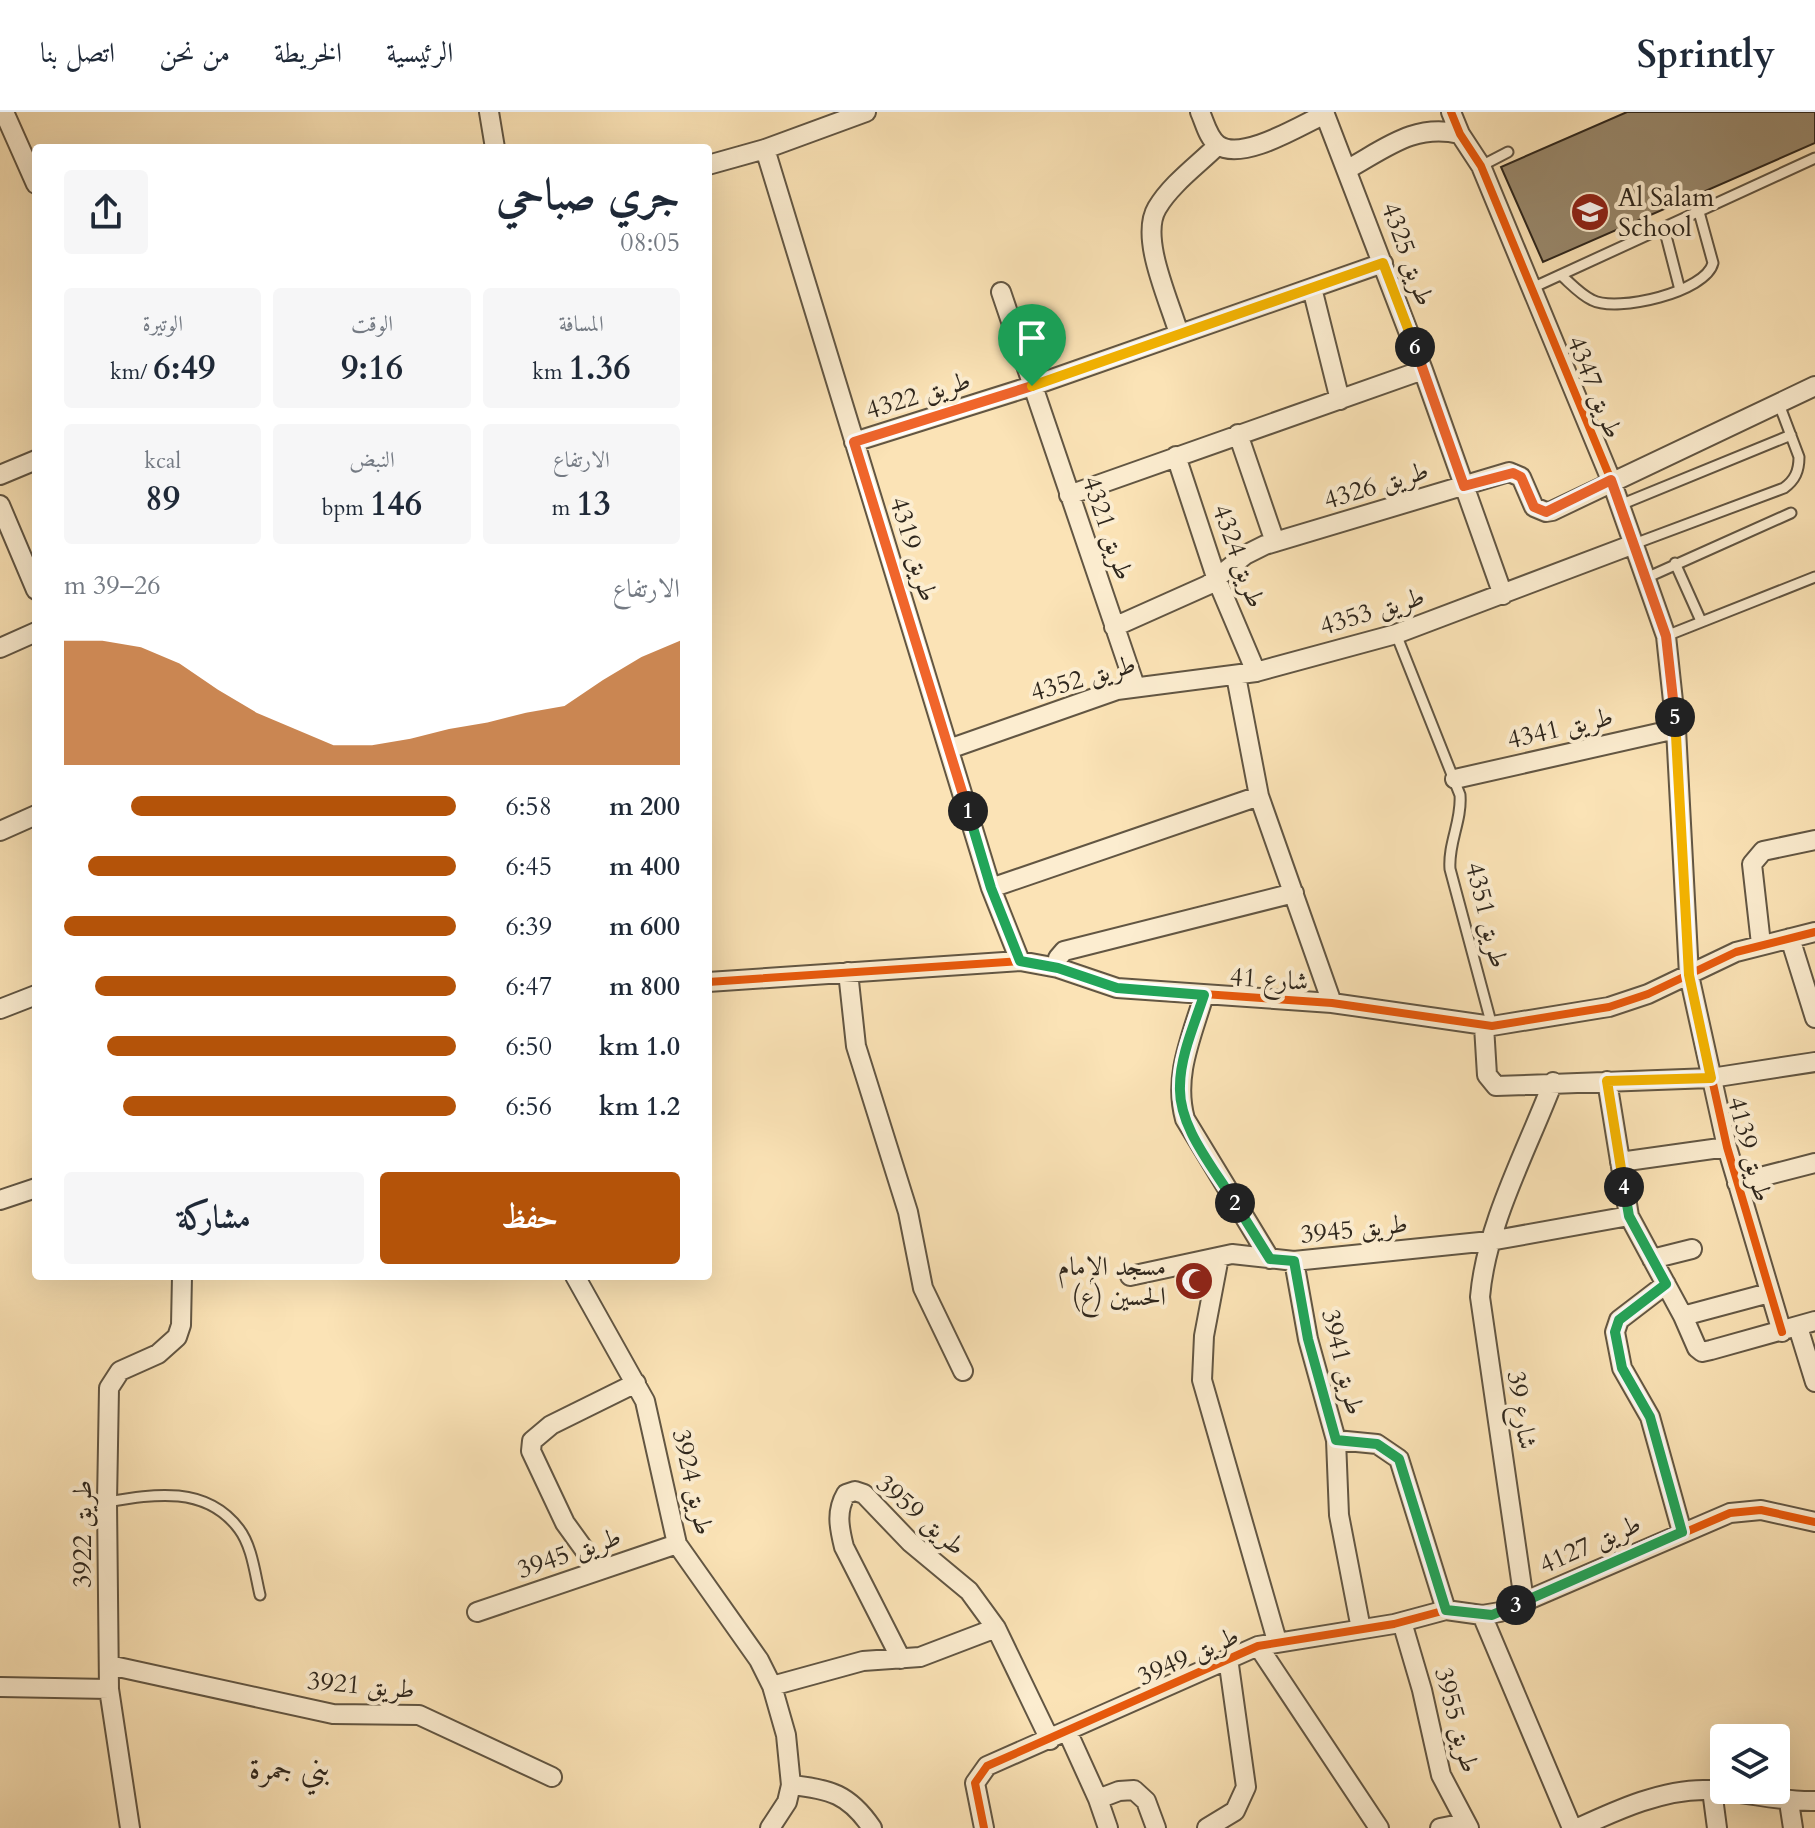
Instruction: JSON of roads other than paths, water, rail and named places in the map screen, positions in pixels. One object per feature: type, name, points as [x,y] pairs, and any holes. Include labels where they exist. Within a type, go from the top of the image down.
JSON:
[{"type":"street","points":[[4,112],[32,175]]},
{"type":"street","points":[[489,112],[494,144]]},
{"type":"street","points":[[712,164],[765,149],[866,112]]},
{"type":"street","points":[[1179,334],[1153,247],[1152,219],[1158,205],[1218,145],[1200,112]]},
{"type":"street","name":"طريق 4347","points":[[1451,112],[1460,134],[1481,166],[1611,480],[1666,636],[1676,729],[1689,975]]},
{"type":"street","name":"طريق 4325","points":[[1218,145],[1227,150],[1246,150],[1324,113],[1423,370],[1503,595]]},
{"type":"street","points":[[1348,169],[1420,131],[1439,129],[1460,134]]},
{"type":"street","name":"طريق 4319","points":[[765,149],[991,888],[1020,961]]},
{"type":"street","name":"طريق 4322","points":[[854,442],[1032,386],[1383,263]]},
{"type":"street","points":[[1312,288],[1340,400]]},
{"type":"street","name":"طريق 4321","points":[[1001,292],[1135,686]]},
{"type":"street","points":[[1069,495],[1423,370]]},
{"type":"street","name":"طريق 4326","points":[[1114,627],[1217,580],[1245,555],[1275,542],[1464,486],[1513,473],[1521,477],[1534,507],[1546,512],[1815,386]]},
{"type":"street","name":"طريق 4324","points":[[1238,434],[1275,542]]},
{"type":"street","name":"طريق 4324","points":[[1176,456],[1217,580],[1256,672]]},
{"type":"street","points":[[0,475],[32,462]]},
{"type":"street","points":[[0,505],[32,581]]},
{"type":"street","name":"طريق 4353","points":[[1236,676],[1396,634],[1634,544]]},
{"type":"street","points":[[0,648],[32,634]]},
{"type":"street","points":[[1236,676],[1259,796],[1332,1003]]},
{"type":"street","name":"طريق 4352","points":[[949,749],[1107,693],[1135,686],[1236,676]]},
{"type":"street","name":"طريق 4341","points":[[1455,779],[1676,729]]},
{"type":"street","points":[[991,888],[1259,796]]},
{"type":"street","points":[[0,831],[32,817]]},
{"type":"street","points":[[1761,944],[1752,864],[1763,851],[1815,840]]},
{"type":"street","points":[[1058,968],[1058,958],[1064,951],[1294,893]]},
{"type":"street","name":"شارع 41","points":[[712,982],[1020,961],[1058,968],[1117,988],[1332,1003],[1488,1026],[1609,1007],[1648,994],[1761,944],[1815,932]]},
{"type":"street","points":[[1790,938],[1815,1018]]},
{"type":"street","points":[[848,972],[856,1046],[902,1188],[923,1288],[963,1371]]},
{"type":"street","name":"طريق 4139","points":[[1689,975],[1727,1147],[1769,1293],[1798,1327],[1815,1382]]},
{"type":"street","points":[[1204,995],[1179,1082],[1180,1101],[1185,1119],[1270,1259]]},
{"type":"street","points":[[0,1009],[32,997]]},
{"type":"street","points":[[1488,1026],[1487,1075],[1492,1084],[1711,1078],[1815,1062]]},
{"type":"street","points":[[1607,1081],[1629,1216],[1697,1348],[1702,1352],[1798,1327]]},
{"type":"street","name":"شارع 39","points":[[1524,1601],[1480,1297],[1482,1270],[1490,1241],[1553,1082]]},
{"type":"street","points":[[1620,1162],[1727,1147]]},
{"type":"street","points":[[1737,1183],[1815,1163]]},
{"type":"street","points":[[0,1200],[32,1189]]},
{"type":"street","name":"طريق 3945","points":[[1130,1276],[1219,1257],[1246,1255],[1294,1261],[1490,1241],[1629,1216]]},
{"type":"street","points":[[1652,1259],[1692,1249]]},
{"type":"street","points":[[1219,1257],[1204,1336],[1202,1380],[1277,1641]]},
{"type":"street","name":"طريق 3941","points":[[1294,1261],[1308,1339],[1336,1440],[1377,1444],[1399,1459],[1446,1610]]},
{"type":"street","name":"طريق 3922","points":[[130,1828],[109,1689],[109,1388],[120,1371],[158,1354],[177,1337],[181,1325],[182,1280]]},
{"type":"street","name":"طريق 3924","points":[[577,1280],[636,1383],[651,1418],[677,1544],[759,1660],[772,1686],[786,1735],[791,1785]]},
{"type":"street","points":[[1666,1284],[1619,1320],[1615,1332],[1622,1368],[1650,1417],[1682,1532]]},
{"type":"street","points":[[1683,1316],[1769,1293]]},
{"type":"street","points":[[599,1570],[565,1523],[531,1451],[532,1441],[551,1425],[636,1383]]},
{"type":"street","points":[[1336,1440],[1339,1515],[1361,1629]]},
{"type":"street","name":"طريق 3959","points":[[901,1659],[844,1547],[839,1528],[840,1505],[846,1494],[855,1491],[864,1494],[910,1542],[969,1591],[996,1628],[1050,1740]]},
{"type":"street","name":"طريق 4127","points":[[1524,1601],[1682,1532],[1745,1510],[1761,1510],[1815,1522]]},
{"type":"street","name":"طريق 3945","points":[[477,1612],[677,1544]]},
{"type":"street","points":[[1524,1601],[1500,1612],[1482,1615],[1575,1828],[1661,1797],[1710,1790]]},
{"type":"street","name":"طريق 3949","points":[[984,1828],[975,1790],[977,1776],[987,1766],[1068,1733],[1228,1658],[1277,1641],[1402,1622],[1446,1610],[1482,1615]]},
{"type":"street","name":"طريق 3955","points":[[1402,1622],[1422,1690],[1441,1775],[1467,1826]]},
{"type":"street","points":[[772,1686],[850,1664],[920,1657],[996,1628]]},
{"type":"street","points":[[1258,1646],[1379,1828]]},
{"type":"street","points":[[1207,1828],[1235,1811],[1246,1787],[1228,1658]]},
{"type":"street","name":"طريق 3921","points":[[109,1665],[333,1714],[419,1715],[552,1777]]},
{"type":"street","points":[[0,1687],[109,1689]]},
{"type":"street","points":[[1068,1733],[1108,1828]]},
{"type":"street","points":[[770,1828],[787,1802],[791,1785],[836,1792],[861,1812],[872,1828]]},
{"type":"street","points":[[1098,1799],[1119,1791],[1134,1790],[1146,1801],[1156,1828]]},
{"type":"street","points":[[1790,1802],[1815,1801]]},
{"type":"street","points":[[1714,1804],[1717,1828]]},
{"type":"street","points":[[1789,1804],[1793,1828]]},
{"type":"street","points":[[1440,1828],[1467,1826]]},
{"type":"lane","points":[[1481,166],[1508,152]]},
{"type":"lane","points":[[1532,288],[1815,158]]},
{"type":"lane","points":[[1562,276],[1592,301],[1607,304],[1633,303],[1680,290],[1712,271],[1713,263],[1699,212]]},
{"type":"lane","points":[[1664,228],[1680,290]]},
{"type":"lane","points":[[1634,544],[1791,483],[1799,466],[1779,404]]},
{"type":"lane","points":[[1620,505],[1791,435]]},
{"type":"lane","points":[[1646,578],[1791,513]]},
{"type":"lane","points":[[1675,563],[1701,621]]},
{"type":"lane","points":[[1666,636],[1815,577]]},
{"type":"lane","name":"طريق 4351","points":[[1396,634],[1455,779],[1461,808],[1451,848],[1450,869],[1488,1026]]},
{"type":"lane","points":[[107,1502],[165,1493],[210,1502],[240,1530],[260,1595]]},
{"type":"place","name":"Al Salam School","points":[[1590,212]]},
{"type":"place","name":"مسجد الإمام الحسين (ع)","points":[[1194,1281]]},
{"type":"district","name":"بني جمرة","points":[[290,1769]]}]
